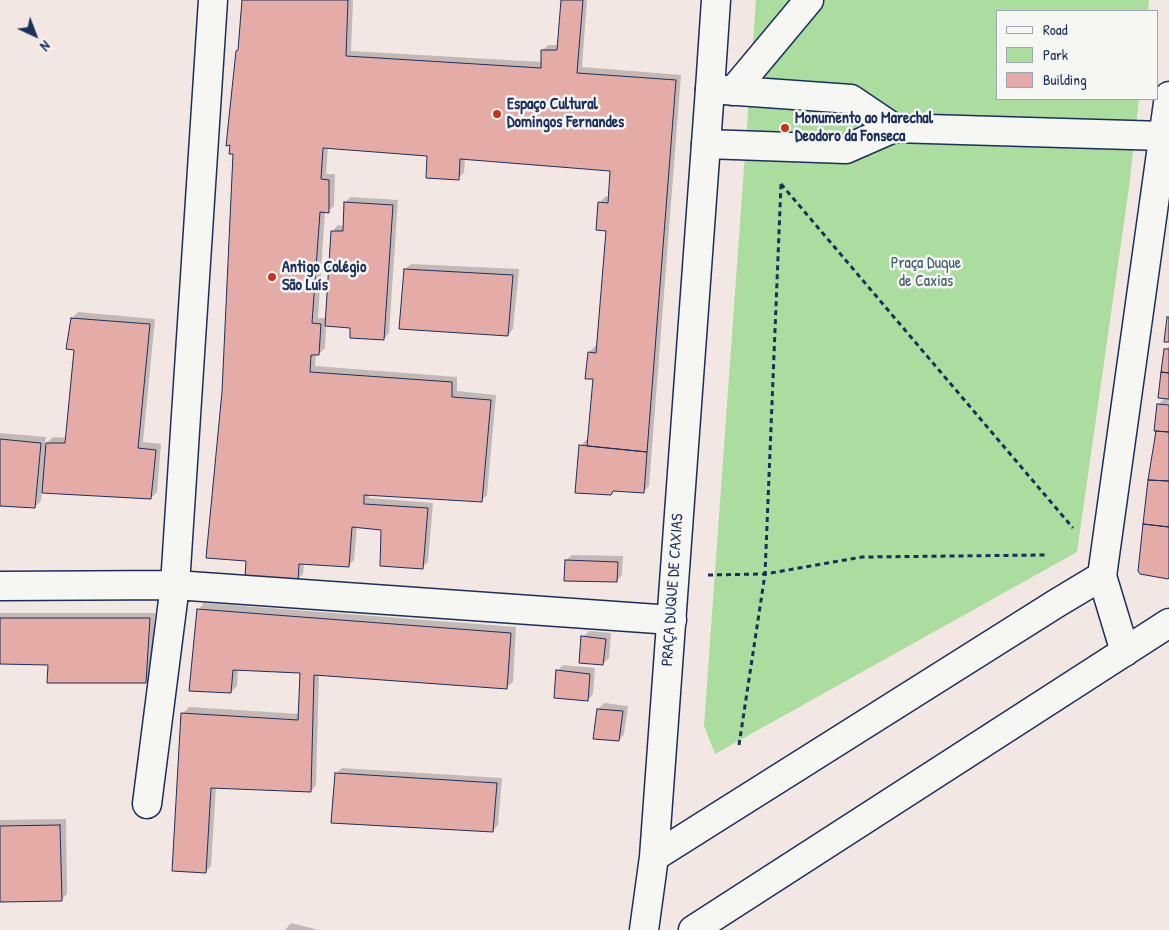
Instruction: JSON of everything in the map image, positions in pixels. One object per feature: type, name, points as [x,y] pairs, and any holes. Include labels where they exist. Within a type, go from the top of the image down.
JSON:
[{"type":"street","points":[[147,804],[175,585],[213,0]]},
{"type":"street","name":"PRAÇA DUQUE DE CAXIAS","points":[[644,930],[654,857],[706,144],[722,90],[716,0]]},
{"type":"street","points":[[722,90],[809,0]]},
{"type":"street","points":[[722,90],[852,99],[894,128]]},
{"type":"street","points":[[1125,652],[1104,563],[1169,96]]},
{"type":"street","points":[[706,144],[846,149],[894,128],[1164,136]]},
{"type":"street","points":[[654,857],[1057,603],[1104,563]]},
{"type":"street","points":[[0,586],[175,585],[672,620]]},
{"type":"street","points":[[693,930],[1169,624]]},
{"type":"path","points":[[739,745],[765,574],[781,184],[1084,542],[1104,563]]},
{"type":"path","points":[[674,576],[765,574],[862,557],[1047,555]]},
{"type":"green space","name":"Praça Duque de Caxias","points":[[756,0],[1149,0],[1148,10],[996,10],[996,100],[1139,100],[1129,187],[1077,552],[715,754],[704,726]]},
{"type":"building","name":"Antigo Colégio São Luís","points":[[242,0],[348,0],[346,56],[541,68],[541,50],[557,50],[561,0],[583,0],[577,73],[676,80],[647,452],[587,446],[593,379],[585,379],[588,352],[596,353],[606,231],[596,230],[598,202],[608,203],[610,171],[460,159],[459,180],[426,178],[427,156],[323,148],[321,179],[329,180],[329,213],[320,212],[312,323],[321,324],[319,355],[311,355],[310,372],[452,382],[452,397],[491,400],[482,502],[364,495],[364,504],[428,508],[423,569],[380,566],[381,530],[352,527],[349,567],[299,564],[298,581],[245,577],[246,561],[206,558],[222,392],[233,154],[229,154],[230,145],[226,146]]},
{"type":"building","points":[[344,202],[393,205],[384,340],[350,338],[350,328],[325,326],[331,231],[343,231]]},
{"type":"building","points":[[404,269],[513,275],[508,336],[399,329]]},
{"type":"building","points":[[1167,317],[1169,317],[1169,342],[1164,342]]},
{"type":"building","points":[[71,318],[150,324],[138,448],[156,450],[151,499],[42,493],[46,443],[65,443],[74,350],[66,349]]},
{"type":"building","points":[[1164,349],[1169,349],[1169,373],[1161,372]]},
{"type":"building","points":[[1161,372],[1169,373],[1169,399],[1158,398]]},
{"type":"building","points":[[1157,404],[1169,405],[1169,432],[1154,431]]},
{"type":"building","points":[[1156,431],[1169,432],[1169,481],[1148,480]]},
{"type":"building","points":[[0,439],[41,443],[35,508],[0,506]]},
{"type":"building","points":[[579,445],[647,452],[644,493],[613,491],[611,495],[575,493]]},
{"type":"building","points":[[1148,480],[1169,481],[1169,527],[1143,524]]},
{"type":"building","points":[[1143,524],[1169,527],[1168,579],[1140,574],[1138,571]]},
{"type":"building","points":[[565,560],[618,562],[617,582],[564,581]]},
{"type":"building","points":[[197,609],[511,633],[507,689],[314,675],[311,792],[211,788],[206,873],[172,871],[181,713],[298,720],[300,673],[233,670],[231,693],[189,691]]},
{"type":"building","points":[[0,618],[150,618],[146,683],[47,683],[48,665],[0,664]]},
{"type":"building","points":[[581,636],[606,639],[603,665],[579,663]]},
{"type":"building","points":[[556,670],[590,674],[588,701],[554,698]]},
{"type":"building","points":[[597,709],[623,711],[619,741],[593,739]]},
{"type":"building","points":[[335,773],[497,783],[493,832],[331,823]]},
{"type":"building","points":[[60,825],[62,901],[0,902],[0,826]]},
{"type":"place","name":"Espaço Cultural Domingos Fernandes","points":[[497,114]]},
{"type":"place","name":"Monumento ao Marechal Deodoro da Fonseca","points":[[785,128]]},
{"type":"place","name":"Antigo Colégio São Luís","points":[[272,277]]}]
